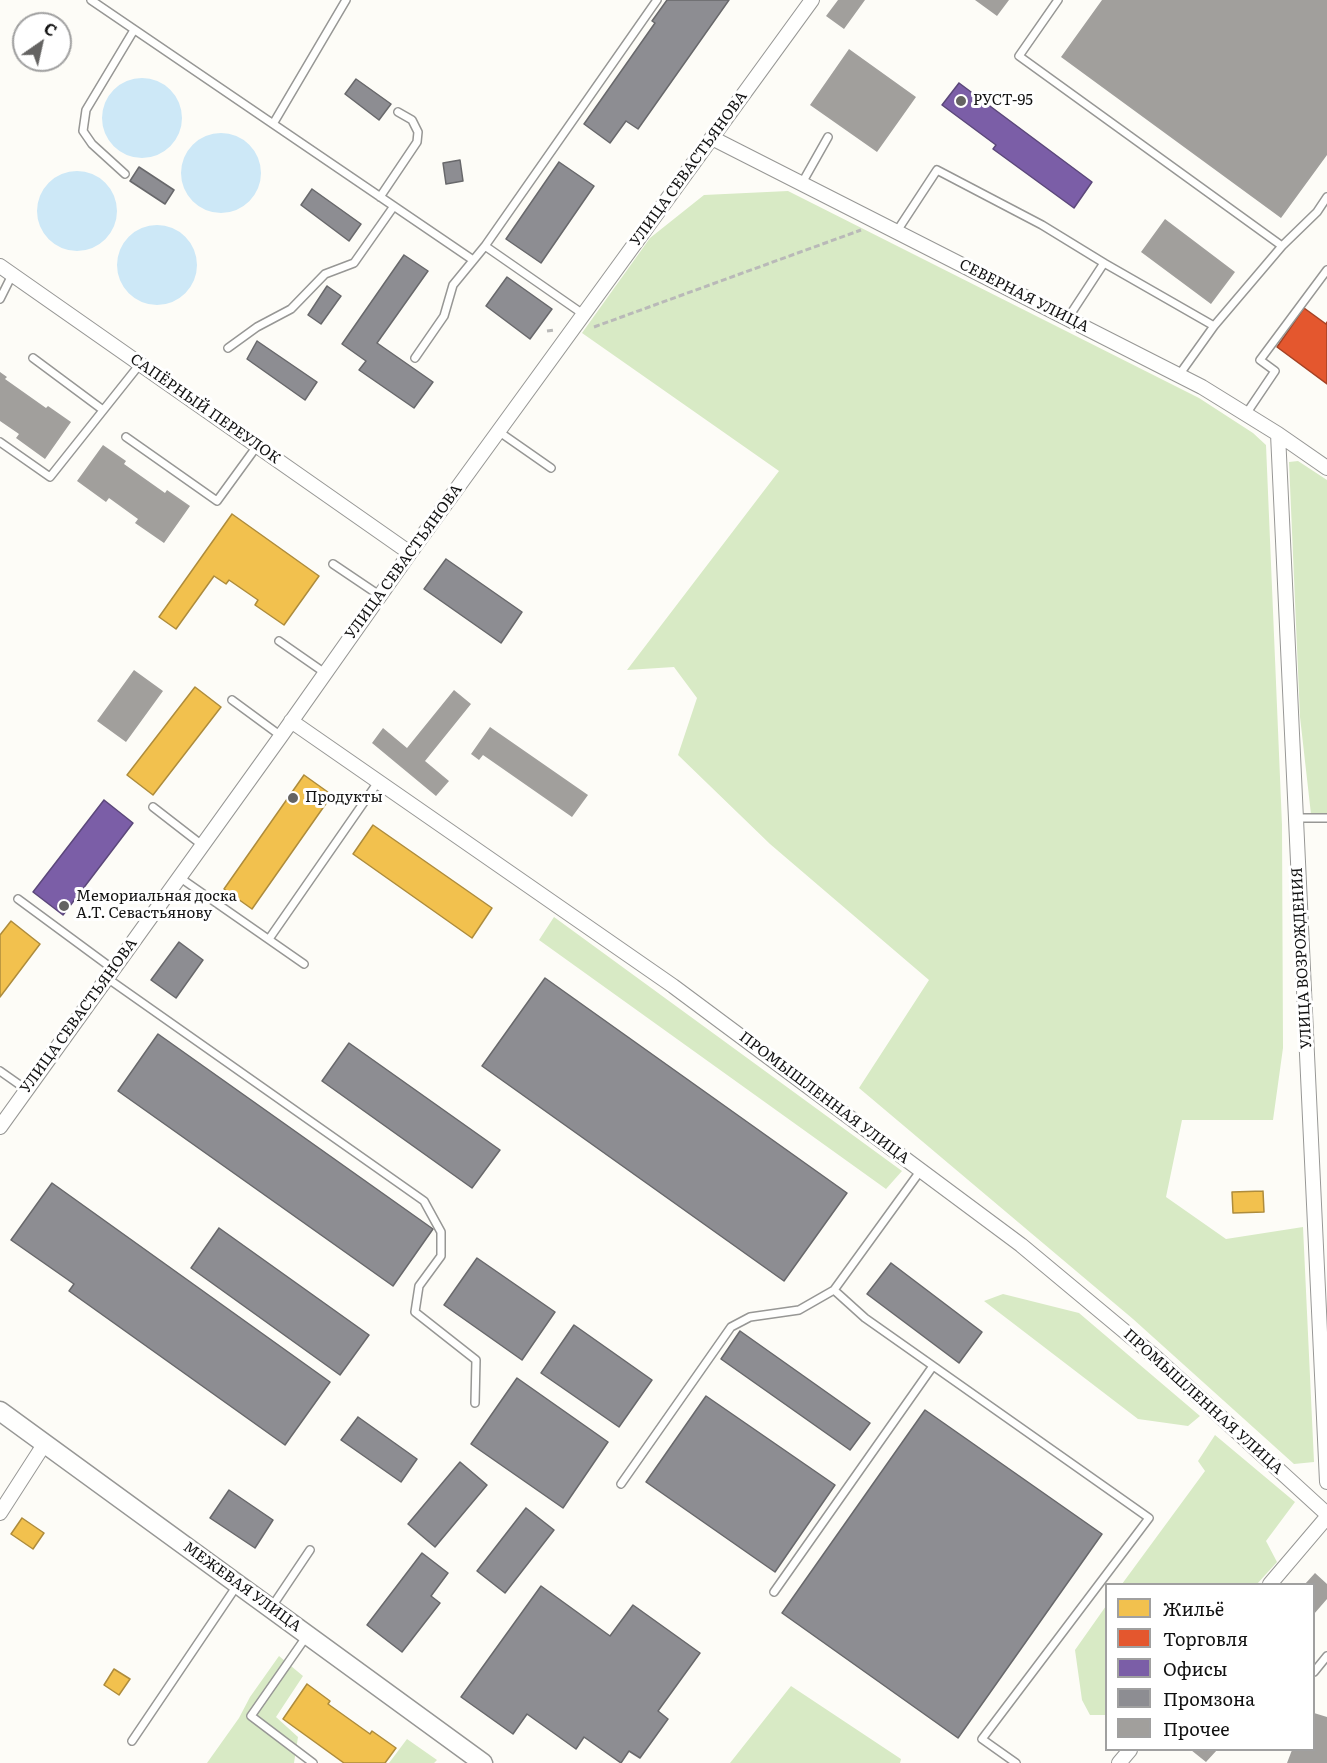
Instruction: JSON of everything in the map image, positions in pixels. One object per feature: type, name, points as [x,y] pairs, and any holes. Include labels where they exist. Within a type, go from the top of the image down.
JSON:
[{"type":"street","name":"УЛИЦА СЕВАСТЬЯНОВА","points":[[0,1127],[410,553],[812,0]]},
{"type":"street","name":"СЕВЕРНАЯ УЛИЦА","points":[[712,138],[1202,387],[1278,434],[1327,468]]},
{"type":"street","name":"САПЁРНЫЙ ПЕРЕУЛОК","points":[[0,266],[410,553]]},
{"type":"street","name":"УЛИЦА ВОЗРОЖДЕНИЯ","points":[[1278,434],[1327,1482]]},
{"type":"street","name":"ПРОМЫШЛЕННАЯ УЛИЦА","points":[[291,721],[673,986],[1021,1245],[1153,1355],[1327,1516]]},
{"type":"street","name":"МЕЖЕВАЯ УЛИЦА","points":[[0,1411],[483,1763]]},
{"type":"street","points":[[0,1513],[45,1443]]},
{"type":"street","points":[[1271,1583],[1327,1516]]},
{"type":"street","points":[[1119,1763],[1128,1751]]},
{"type":"lane","points":[[90,0],[473,260]]},
{"type":"lane","points":[[273,124],[346,0]]},
{"type":"lane","points":[[415,358],[444,316],[453,285],[485,246],[657,0]]},
{"type":"lane","points":[[1058,0],[1019,56],[1282,246]]},
{"type":"lane","points":[[125,174],[92,144],[83,131],[86,110],[134,30]]},
{"type":"lane","points":[[380,197],[417,142],[418,132],[411,120],[398,111]]},
{"type":"lane","points":[[802,183],[828,137]]},
{"type":"lane","points":[[897,231],[937,170],[1042,225],[1214,326]]},
{"type":"lane","points":[[1179,375],[1214,326],[1282,246],[1317,212],[1327,197]]},
{"type":"lane","points":[[228,348],[257,327],[291,309],[325,274],[354,263],[394,206]]},
{"type":"lane","points":[[485,246],[583,314]]},
{"type":"lane","points":[[1068,318],[1104,263]]},
{"type":"lane","points":[[1246,414],[1275,371],[1260,360],[1327,270]]},
{"type":"lane","points":[[0,299],[12,275]]},
{"type":"lane","points":[[33,357],[103,411]]},
{"type":"lane","points":[[0,442],[50,477],[140,364]]},
{"type":"lane","points":[[498,431],[551,468]]},
{"type":"lane","points":[[126,437],[217,501],[257,446]]},
{"type":"lane","points":[[333,564],[380,596]]},
{"type":"lane","points":[[279,641],[325,673]]},
{"type":"lane","points":[[232,700],[280,736]]},
{"type":"lane","points":[[269,939],[378,782]]},
{"type":"lane","points":[[153,807],[202,845]]},
{"type":"lane","points":[[1296,818],[1327,818]]},
{"type":"lane","points":[[179,877],[304,964]]},
{"type":"lane","points":[[18,899],[110,973],[424,1201],[441,1232],[441,1256],[419,1286],[414,1312],[476,1360],[475,1403]]},
{"type":"lane","points":[[0,1071],[27,1090]]},
{"type":"lane","points":[[621,1484],[731,1328],[750,1317],[799,1310],[834,1290],[921,1170]]},
{"type":"lane","points":[[834,1290],[866,1318],[1149,1518],[982,1739],[1016,1763]]},
{"type":"lane","points":[[774,1592],[933,1366]]},
{"type":"lane","points":[[271,1608],[310,1550]]},
{"type":"lane","points":[[132,1741],[238,1584]]},
{"type":"lane","points":[[308,1635],[251,1716],[313,1763]]},
{"type":"lane","points":[[1315,1671],[1327,1656]]},
{"type":"path","points":[[547,331],[574,326],[593,327],[879,223]]},
{"type":"green space","points":[[788,191],[1199,398],[1253,433],[1266,445],[1282,825],[1283,1048],[1273,1120],[1182,1120],[1166,1197],[1226,1239],[1303,1227],[1314,1462],[1294,1464],[1133,1319],[859,1088],[929,980],[770,844],[678,755],[697,698],[674,667],[627,670],[779,471],[582,333],[650,238],[704,195]]},
{"type":"green space","points":[[1298,461],[1327,480],[1327,822],[1312,823],[1300,717],[1289,462]]},
{"type":"green space","points":[[554,917],[902,1171],[886,1189],[539,940]]},
{"type":"green space","points":[[1003,1294],[1079,1313],[1200,1416],[1188,1426],[1138,1419],[984,1301]]},
{"type":"green space","points":[[1215,1435],[1295,1502],[1266,1541],[1277,1562],[1258,1583],[1123,1583],[1205,1471],[1198,1461]]},
{"type":"green space","points":[[1105,1607],[1105,1715],[1090,1715],[1082,1700],[1075,1650]]},
{"type":"green space","points":[[279,1656],[303,1676],[276,1717],[298,1737],[294,1763],[207,1763],[239,1718],[250,1697]]},
{"type":"green space","points":[[791,1686],[901,1759],[900,1763],[730,1763]]},
{"type":"green space","points":[[407,1739],[437,1760],[434,1763],[389,1763]]},
{"type":"water","points":[[142,78],[157,81],[170,90],[179,103],[182,118],[179,133],[170,146],[157,155],[142,158],[127,155],[114,146],[105,133],[102,118],[105,103],[114,90],[127,81]]},
{"type":"water","points":[[221,133],[236,136],[249,145],[258,158],[261,173],[258,188],[249,201],[236,210],[221,213],[206,210],[193,201],[184,188],[181,173],[184,158],[193,145],[206,136]]},
{"type":"water","points":[[77,171],[92,174],[105,183],[114,196],[117,211],[114,226],[105,239],[92,248],[77,251],[62,248],[49,239],[40,226],[37,211],[40,196],[49,183],[62,174]]},
{"type":"water","points":[[157,225],[172,228],[185,237],[194,250],[197,265],[194,280],[185,293],[172,302],[157,305],[142,302],[129,293],[120,280],[117,265],[120,250],[129,237],[142,228]]},
{"type":"building: Жильё","points":[[232,514],[319,576],[284,625],[255,605],[258,600],[229,580],[226,584],[214,576],[176,629],[159,617]]},
{"type":"building: Жильё","points":[[195,687],[221,707],[153,795],[127,775]]},
{"type":"building: Жильё","points":[[304,775],[332,795],[252,909],[224,889]]},
{"type":"building: Жильё","points":[[373,825],[492,908],[472,938],[353,854]]},
{"type":"building: Жильё","points":[[11,921],[40,944],[0,997],[0,935]]},
{"type":"building: Жильё","points":[[1263,1191],[1264,1212],[1233,1213],[1232,1192]]},
{"type":"building: Жильё","points":[[22,1518],[44,1533],[33,1549],[11,1534]]},
{"type":"building: Жильё","points":[[114,1669],[130,1679],[119,1695],[104,1685]]},
{"type":"building: Жильё","points":[[307,1684],[330,1701],[328,1704],[370,1734],[372,1731],[396,1748],[385,1763],[344,1763],[283,1719]]},
{"type":"building: Торговля","points":[[1304,308],[1326,324],[1327,322],[1327,384],[1277,347]]},
{"type":"building: Офисы","points":[[959,83],[1092,182],[1074,208],[993,149],[996,145],[942,105]]},
{"type":"building: Офисы","points":[[104,800],[133,823],[63,915],[33,892]]},
{"type":"building: Промзона","points":[[667,0],[729,0],[638,129],[626,121],[610,143],[584,124],[655,23],[652,21]]},
{"type":"building: Промзона","points":[[356,79],[391,104],[379,120],[345,94]]},
{"type":"building: Промзона","points":[[460,160],[463,181],[446,184],[443,163]]},
{"type":"building: Промзона","points":[[559,162],[594,186],[541,263],[506,239]]},
{"type":"building: Промзона","points":[[139,167],[174,190],[165,204],[130,181]]},
{"type":"building: Промзона","points":[[312,189],[361,224],[349,241],[301,205]]},
{"type":"building: Промзона","points":[[404,255],[428,271],[377,343],[433,382],[414,408],[359,370],[366,361],[342,344]]},
{"type":"building: Промзона","points":[[507,277],[552,309],[530,339],[486,306]]},
{"type":"building: Промзона","points":[[327,286],[341,296],[321,324],[308,315]]},
{"type":"building: Промзона","points":[[257,341],[317,382],[305,400],[247,359]]},
{"type":"building: Промзона","points":[[446,559],[522,612],[501,643],[424,589]]},
{"type":"building: Промзона","points":[[179,942],[203,960],[176,998],[151,980]]},
{"type":"building: Промзона","points":[[545,978],[847,1193],[784,1281],[482,1066]]},
{"type":"building: Промзона","points":[[158,1034],[433,1229],[393,1286],[118,1091]]},
{"type":"building: Промзона","points":[[349,1043],[500,1150],[472,1188],[322,1081]]},
{"type":"building: Промзона","points":[[52,1183],[330,1382],[285,1445],[69,1291],[74,1284],[11,1240]]},
{"type":"building: Промзона","points":[[219,1228],[369,1335],[340,1375],[191,1268]]},
{"type":"building: Промзона","points":[[477,1258],[555,1312],[522,1360],[444,1305]]},
{"type":"building: Промзона","points":[[891,1263],[982,1332],[959,1363],[867,1294]]},
{"type":"building: Промзона","points":[[574,1325],[652,1380],[619,1427],[541,1373]]},
{"type":"building: Промзона","points":[[740,1331],[870,1423],[850,1450],[721,1359]]},
{"type":"building: Промзона","points":[[517,1378],[608,1442],[563,1508],[471,1444]]},
{"type":"building: Промзона","points":[[706,1396],[835,1485],[775,1572],[646,1482]]},
{"type":"building: Промзона","points":[[925,1410],[1102,1534],[958,1738],[782,1613]]},
{"type":"building: Промзона","points":[[358,1417],[417,1459],[401,1482],[341,1440]]},
{"type":"building: Промзона","points":[[460,1462],[487,1485],[435,1547],[408,1524]]},
{"type":"building: Промзона","points":[[229,1490],[273,1520],[255,1548],[210,1518]]},
{"type":"building: Промзона","points":[[526,1508],[554,1530],[505,1593],[477,1571]]},
{"type":"building: Промзона","points":[[422,1553],[448,1573],[431,1596],[440,1603],[402,1652],[367,1625]]},
{"type":"building: Промзона","points":[[541,1586],[610,1636],[633,1605],[700,1653],[658,1711],[668,1719],[640,1758],[629,1751],[621,1763],[584,1737],[576,1749],[527,1714],[513,1734],[461,1697]]},
{"type":"building: Прочее","points":[[838,0],[865,0],[844,29],[826,16]]},
{"type":"building: Прочее","points":[[975,0],[1009,0],[997,16]]},
{"type":"building: Прочее","points":[[1102,0],[1327,0],[1327,155],[1281,218],[1061,57]]},
{"type":"building: Прочее","points":[[849,49],[916,97],[877,152],[810,105]]},
{"type":"building: Прочее","points":[[1165,219],[1235,272],[1211,304],[1141,252]]},
{"type":"building: Прочее","points":[[0,372],[7,377],[5,379],[46,408],[48,406],[71,422],[45,459],[16,438],[19,434],[0,421]]},
{"type":"building: Прочее","points":[[103,445],[126,461],[124,464],[165,493],[167,490],[190,506],[164,543],[135,523],[138,519],[109,498],[106,502],[77,481]]},
{"type":"building: Прочее","points":[[134,670],[163,691],[126,742],[97,721]]},
{"type":"building: Прочее","points":[[454,690],[471,704],[425,761],[449,781],[436,796],[372,743],[383,728],[407,748]]},
{"type":"building: Прочее","points":[[490,727],[588,795],[572,817],[483,755],[479,760],[471,754]]},
{"type":"building: Прочее","points":[[1315,1573],[1327,1584],[1327,1599],[1315,1613],[1315,1583],[1306,1583]]},
{"type":"building: Прочее","points":[[1315,1713],[1327,1717],[1327,1763],[1287,1763],[1292,1751],[1315,1751]]},
{"type":"building: Прочее","points":[[1192,1751],[1216,1751],[1206,1762]]},
{"type":"place","name":"РУСТ-95","points":[[961,101]]},
{"type":"place","name":"Продукты","points":[[293,798]]},
{"type":"place","name":"Мемориальная доска А.Т. Севастьянову","points":[[64,906]]}]
